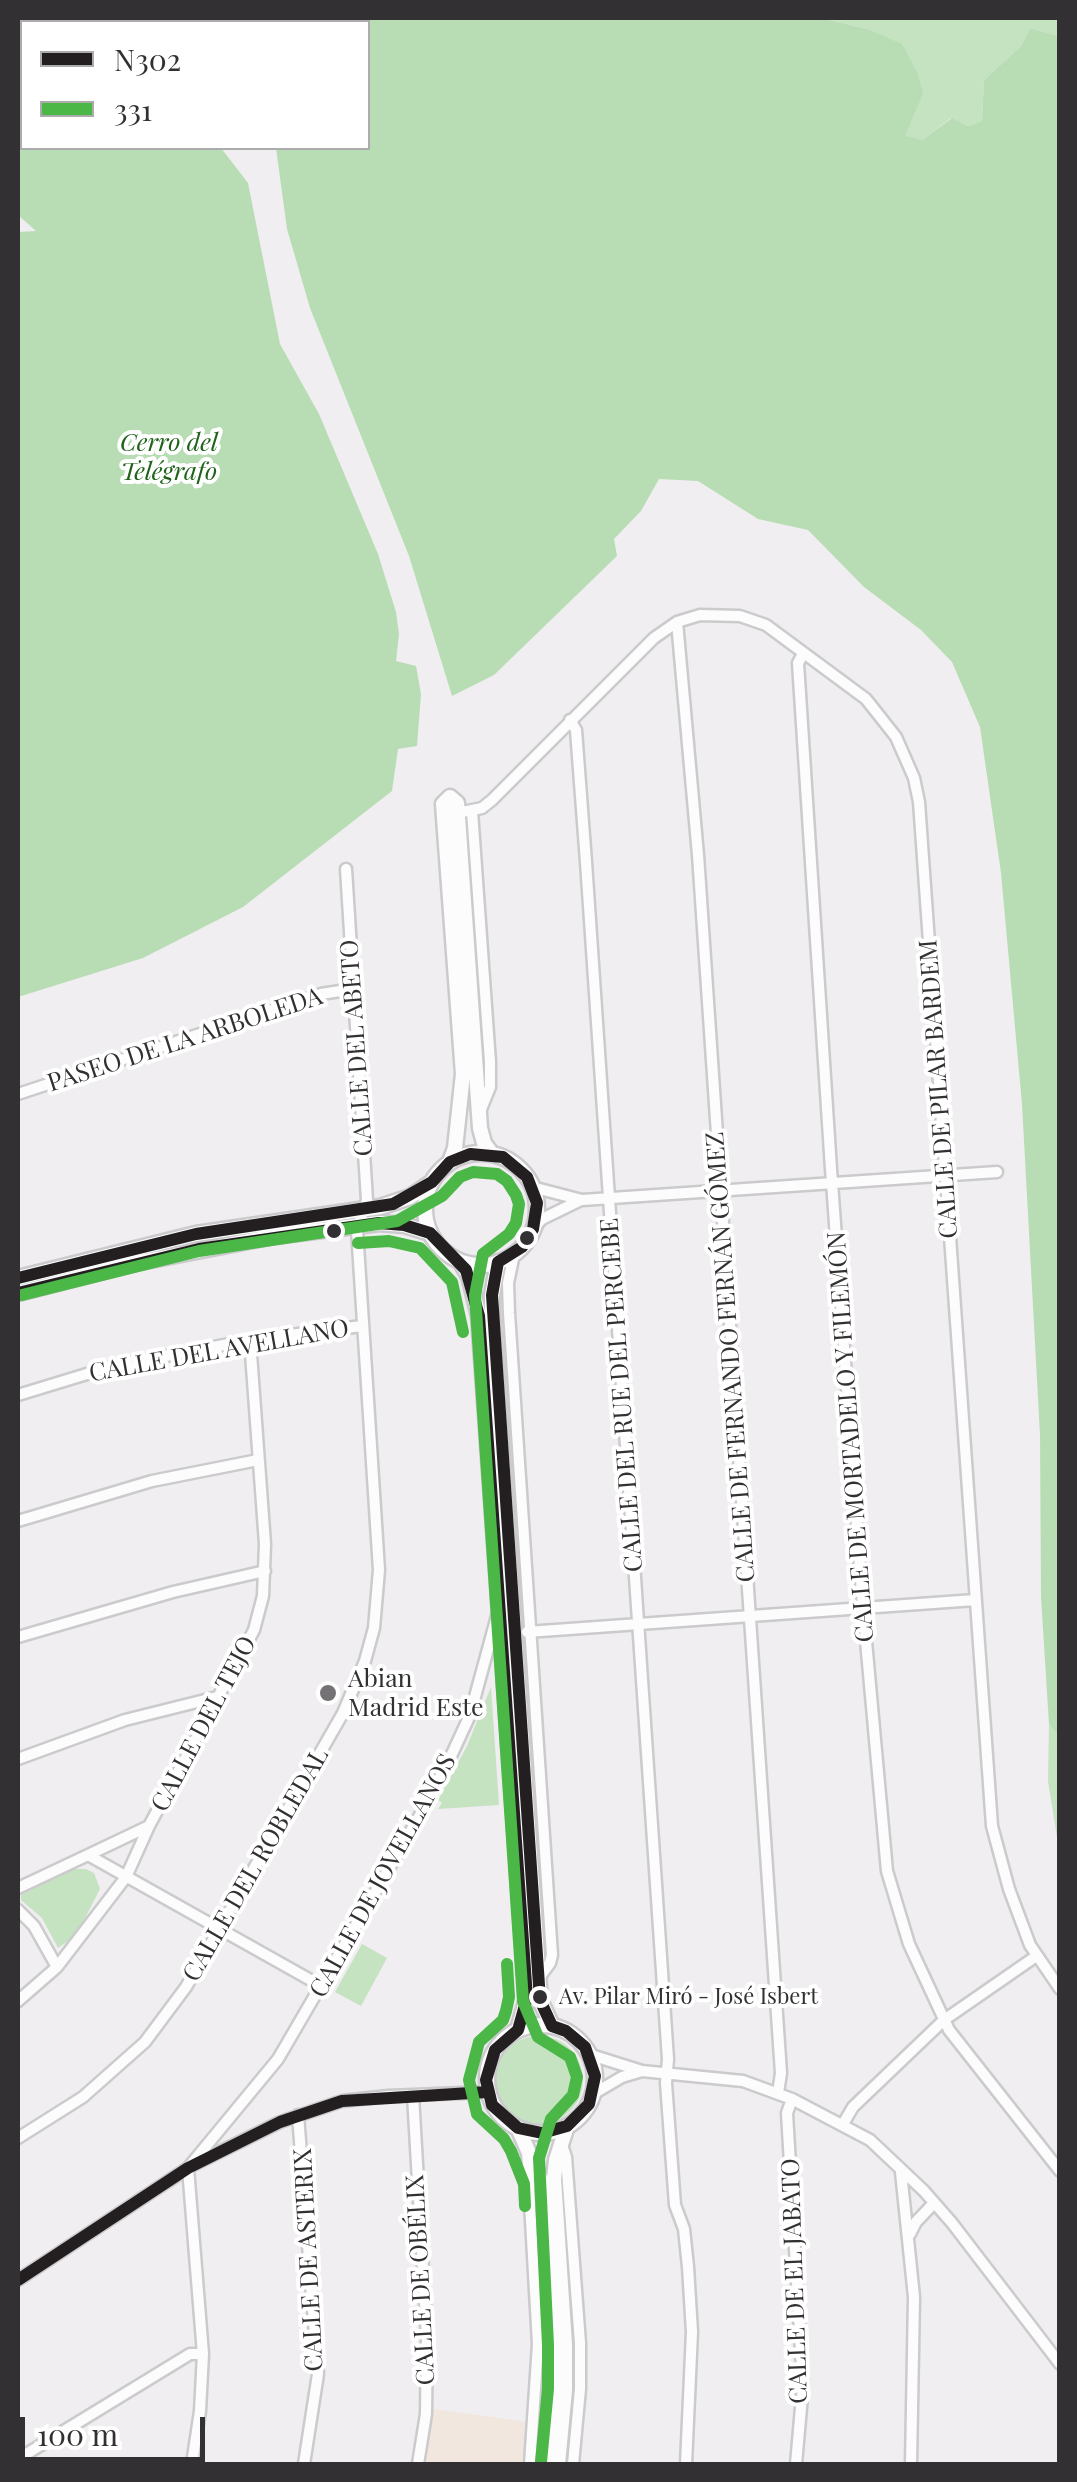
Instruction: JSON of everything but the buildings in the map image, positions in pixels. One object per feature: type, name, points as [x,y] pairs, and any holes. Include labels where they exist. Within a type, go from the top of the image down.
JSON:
[{"type":"street","name":"CALLE DE PILAR BARDEM","points":[[678,622],[712,614],[752,619],[866,700],[896,737],[914,778],[919,802],[992,1826],[1009,1888],[1035,1957],[1060,1988]]},
{"type":"street","points":[[465,812],[492,800],[654,638],[678,622]]},
{"type":"street","name":"CALLE DE FERNANDO FERNÁN GÓMEZ","points":[[678,622],[698,855],[781,2073],[778,2093]]},
{"type":"street","name":"CALLE DE MORTADELO Y FILEMÓN","points":[[803,654],[798,663],[799,682],[862,1608],[887,1871],[909,1944],[944,2020],[1060,2171]]},
{"type":"street","name":"CALLE DEL RUE DEL PERCEBE","points":[[570,720],[576,730],[578,749],[675,2205],[684,2229],[692,2332],[686,2464]]},
{"type":"street","points":[[18,1278],[196,1234],[393,1204],[432,1182],[450,1162],[463,1074],[446,799],[455,799],[465,812],[479,1115],[484,1143],[492,1154]]},
{"type":"street","name":"CALLE DEL ABETO","points":[[346,869],[366,1208],[359,1225]]},
{"type":"street","name":"PASEO DE LA ARBOLEDA","points":[[18,1094],[321,994],[354,989]]},
{"type":"street","points":[[450,1162],[470,1154],[492,1154],[512,1162],[532,1186],[537,1212],[533,1229]]},
{"type":"street","points":[[538,1979],[552,1955],[508,1283],[514,1254],[543,1218],[582,1200],[996,1172]]},
{"type":"street","points":[[432,1182],[425,1210],[430,1233],[441,1248],[478,1265],[514,1254]]},
{"type":"street","points":[[532,1186],[582,1200]]},
{"type":"street","points":[[18,1293],[199,1249],[359,1225],[390,1223],[430,1233]]},
{"type":"street","name":"CALLE DEL ROBLEDAL","points":[[18,2138],[84,2097],[144,2042],[186,1987],[343,1713],[365,1661],[374,1628],[379,1570],[359,1225]]},
{"type":"street","points":[[460,1260],[470,1276],[478,1316],[500,1605],[527,1998],[518,2030]]},
{"type":"street","points":[[498,1262],[492,1295],[538,1979],[540,2000],[552,2026]]},
{"type":"street","name":"CALLE DEL AVELLANO","points":[[18,1395],[113,1366],[250,1340],[362,1326]]},
{"type":"street","name":"CALLE DEL TEJO","points":[[18,2001],[57,1967],[126,1877],[254,1630],[265,1571],[250,1340]]},
{"type":"street","points":[[18,1521],[152,1481],[258,1460]]},
{"type":"street","points":[[18,1637],[174,1592],[265,1571]]},
{"type":"street","points":[[515,1632],[975,1600]]},
{"type":"street","name":"CALLE DE JOVELLANOS","points":[[18,2280],[188,2168],[278,2060],[420,1817],[470,1715],[500,1605]]},
{"type":"street","points":[[18,1758],[125,1720],[221,1696]]},
{"type":"street","points":[[18,1888],[150,1826]]},
{"type":"street","points":[[88,1854],[323,1986]]},
{"type":"street","points":[[18,1910],[34,1926],[57,1967]]},
{"type":"street","points":[[842,2124],[944,2020],[1035,1957]]},
{"type":"street","points":[[552,2026],[566,2030],[590,2055],[596,2076],[593,2094],[580,2115],[567,2126],[542,2133],[518,2128],[492,2105],[488,2062],[494,2050],[518,2030],[552,2026]]},
{"type":"street","points":[[590,2055],[642,2071],[743,2081],[792,2099],[870,2140],[924,2191],[992,2272],[1060,2364]]},
{"type":"street","points":[[593,2094],[622,2076],[642,2071]]},
{"type":"street","points":[[192,2464],[203,2354],[188,2168],[298,2115],[342,2102],[488,2092]]},
{"type":"street","name":"CALLE DE OBÉLIX","points":[[412,2095],[427,2338],[426,2414],[418,2464]]},
{"type":"street","name":"CALLE DE EL JABATO","points":[[792,2099],[787,2114],[803,2385],[796,2464]]},
{"type":"street","name":"CALLE DE ASTERIX","points":[[298,2115],[318,2374],[304,2464]]},
{"type":"street","points":[[223,2126],[233,2144]]},
{"type":"street","points":[[558,2464],[565,2390],[554,2180],[567,2126]]},
{"type":"street","points":[[518,2128],[541,2180],[552,2344],[544,2464]]},
{"type":"street","points":[[561,2142],[567,2167],[580,2343],[580,2389],[572,2464]]},
{"type":"street","points":[[527,2144],[538,2344],[530,2464]]},
{"type":"street","points":[[900,2168],[914,2297],[911,2464]]},
{"type":"street","points":[[907,2214],[924,2191]]},
{"type":"street","points":[[910,2235],[916,2222],[934,2204]]},
{"type":"street","points":[[18,2459],[190,2354],[203,2354]]},
{"type":"shaded area","points":[[434,2409],[528,2422],[522,2464],[425,2464]]},
{"type":"green space","name":"Cerro del Telégrafo","points":[[18,18],[120,18],[20,20],[20,150],[223,150],[248,183],[280,344],[319,414],[378,554],[396,612],[396,661],[416,666],[421,694],[417,746],[398,749],[392,791],[243,907],[143,958],[18,997],[18,232],[36,231],[18,215]]},
{"type":"green space","points":[[821,18],[1059,18],[1059,36],[1030,28],[1021,46],[984,80],[982,121],[968,126],[951,118],[922,140],[905,137],[867,29]]},
{"type":"green space","points":[[821,18],[867,29],[902,44],[923,93],[905,136],[922,140],[952,118],[968,126],[982,121],[984,80],[1021,46],[1030,28],[1059,36],[1059,1736],[1049,1724],[1041,1597],[1040,1435],[1022,1104],[1001,873],[980,727],[952,662],[921,630],[864,587],[808,530],[758,519],[698,481],[659,479],[641,511],[614,539],[617,556],[494,675],[452,696],[409,556],[310,308],[287,229],[276,150],[370,150],[370,20],[169,20]]},
{"type":"green space","points":[[491,1687],[499,1805],[438,1809],[442,1803],[438,1800],[467,1746]]},
{"type":"green space","points":[[1049,1724],[1059,1736],[1059,1850],[1048,1781]]},
{"type":"green space","points":[[72,1869],[94,1873],[100,1889],[82,1924],[58,1948],[42,1918],[21,1900],[21,1895]]},
{"type":"green space","points":[[362,1944],[387,1958],[361,2006],[335,1992]]},
{"type":"green space","points":[[539,2036],[570,2049],[583,2080],[570,2111],[539,2124],[508,2111],[495,2080],[508,2049]]},
{"type":"transit line","name":"N302","points":[[18,1278],[196,1234],[393,1204],[432,1182],[450,1162],[470,1154],[503,1157],[527,1177],[537,1203],[533,1229],[522,1247],[498,1262],[492,1295],[540,2000],[552,2026],[566,2031],[585,2047],[595,2076],[589,2104],[567,2126],[542,2133],[518,2128],[492,2105],[486,2080],[495,2050],[518,2030],[527,1998],[479,1316],[466,1270],[430,1233],[379,1223],[199,1249],[18,1293]]},
{"type":"transit line","name":"331","points":[[22,1295],[199,1251],[397,1221],[442,1196],[460,1177],[473,1172],[497,1174],[516,1195],[516,1223],[509,1234],[483,1254],[475,1295],[523,2001],[538,2037],[570,2057],[577,2077],[573,2095],[551,2119],[539,2158],[548,2345],[541,2462]]},
{"type":"transit line","name":"331","points":[[358,1243],[389,1241],[420,1248],[452,1282],[463,1332]]},
{"type":"transit line","name":"331","points":[[507,1964],[506,2011],[503,2020],[479,2042],[469,2080],[477,2114],[511,2151],[524,2184],[525,2206]]},
{"type":"transit line","name":"N302","points":[[18,2280],[188,2168],[280,2122],[342,2101],[487,2092]]},
{"type":"place","name":"Abian Madrid Este","points":[[328,1693]]},
{"type":"place","name":"Av. Pilar Miró - José Isbert","points":[[540,1997]]}]
